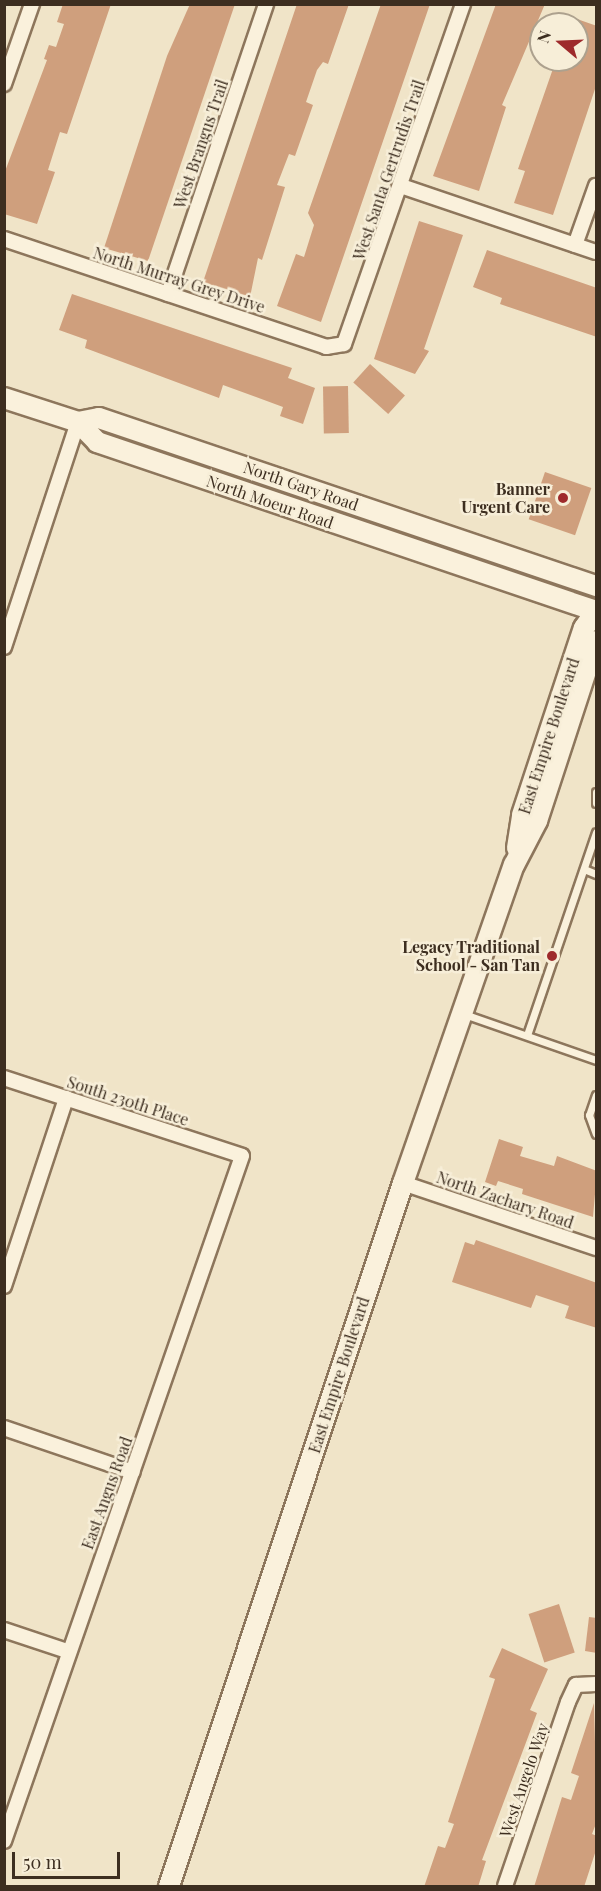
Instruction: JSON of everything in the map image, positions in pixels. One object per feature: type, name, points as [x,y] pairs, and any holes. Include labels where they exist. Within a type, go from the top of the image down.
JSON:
[{"type":"street","points":[[4,84],[32,4]]},
{"type":"street","name":"West Brangus Trail","points":[[168,294],[266,4]]},
{"type":"street","name":"West Santa Gertrudis Trail","points":[[344,344],[463,4]]},
{"type":"street","points":[[401,186],[597,252]]},
{"type":"street","points":[[575,245],[597,186]]},
{"type":"street","name":"North Murray Grey Drive","points":[[4,239],[326,347],[344,344]]},
{"type":"street","name":"North Gary Road","points":[[4,398],[78,422],[99,418],[597,586]]},
{"type":"street","points":[[4,647],[78,422]]},
{"type":"street","name":"North Moeur Road","points":[[78,422],[97,442],[470,570],[597,611]]},
{"type":"street","name":"East Empire Boulevard","points":[[514,865],[522,815],[584,628],[597,611]]},
{"type":"street","name":"East Empire Boulevard","points":[[169,1887],[404,1183],[514,865],[537,821],[597,641]]},
{"type":"street","name":"South 230th Place","points":[[4,1078],[242,1156]]},
{"type":"street","points":[[4,1286],[66,1098]]},
{"type":"street","name":"East Angus Road","points":[[4,1841],[67,1651],[133,1472],[242,1156]]},
{"type":"street","name":"North Zachary Road","points":[[404,1183],[597,1248]]},
{"type":"street","points":[[4,1428],[133,1472]]},
{"type":"street","points":[[4,1630],[67,1651]]},
{"type":"street","name":"West Angelo Way","points":[[505,1887],[576,1685],[597,1684]]},
{"type":"lane","points":[[597,792],[597,803]]},
{"type":"lane","points":[[527,1035],[596,837]]},
{"type":"lane","points":[[584,869],[597,874]]},
{"type":"lane","points":[[464,1014],[597,1060]]},
{"type":"lane","points":[[597,1095],[589,1115],[597,1134]]},
{"type":"building","points":[[63,4],[111,4],[67,134],[60,132],[48,170],[55,172],[37,224],[4,214],[4,174],[47,60],[44,59],[49,45],[56,47],[64,24],[57,22]]},
{"type":"building","points":[[190,4],[235,4],[148,261],[104,248],[167,56]]},
{"type":"building","points":[[297,4],[349,4],[328,64],[323,62],[317,70],[306,102],[313,105],[295,156],[289,154],[277,185],[285,187],[262,260],[258,258],[250,297],[203,282]]},
{"type":"building","points":[[381,4],[430,4],[321,322],[277,306],[296,254],[304,257],[314,225],[308,213]]},
{"type":"building","points":[[496,4],[545,4],[542,12],[529,12],[529,42],[502,105],[506,107],[479,191],[433,176]]},
{"type":"building","points":[[589,23],[597,26],[597,83],[553,215],[514,203],[525,171],[518,169],[552,72],[589,72]]},
{"type":"building","points":[[419,221],[463,235],[424,349],[429,351],[415,374],[374,359]]},
{"type":"building","points":[[487,250],[597,288],[597,337],[500,304],[502,298],[473,287]]},
{"type":"building","points":[[72,294],[292,368],[288,378],[315,388],[303,424],[280,416],[283,407],[223,385],[219,398],[85,348],[87,340],[59,330]]},
{"type":"building","points":[[370,364],[405,395],[388,414],[353,383]]},
{"type":"building","points":[[323,386],[348,386],[349,433],[324,433]]},
{"type":"building","name":"Banner Urgent Care","points":[[545,472],[591,488],[575,535],[529,519]]},
{"type":"building","points":[[499,1139],[523,1147],[520,1156],[554,1166],[557,1156],[597,1171],[593,1217],[522,1194],[523,1189],[498,1181],[496,1186],[485,1182]]},
{"type":"building","points":[[476,1240],[597,1283],[597,1328],[565,1318],[569,1306],[536,1295],[531,1308],[452,1282],[465,1242],[474,1245]]},
{"type":"building","points":[[559,1604],[575,1653],[544,1662],[529,1614]]},
{"type":"building","points":[[589,1617],[597,1618],[597,1653],[585,1651]]},
{"type":"building","points":[[502,1648],[548,1669],[530,1710],[537,1713],[482,1860],[486,1861],[478,1887],[424,1887],[438,1846],[445,1848],[454,1824],[448,1822],[495,1679],[489,1677]]},
{"type":"building","points":[[594,1703],[597,1821],[592,1834],[597,1836],[597,1847],[584,1887],[534,1887],[562,1797],[571,1800],[579,1776],[571,1773]]},
{"type":"place","name":"Banner Urgent Care","points":[[563,498]]},
{"type":"place","name":"Legacy Traditional School - San Tan","points":[[552,956]]}]
